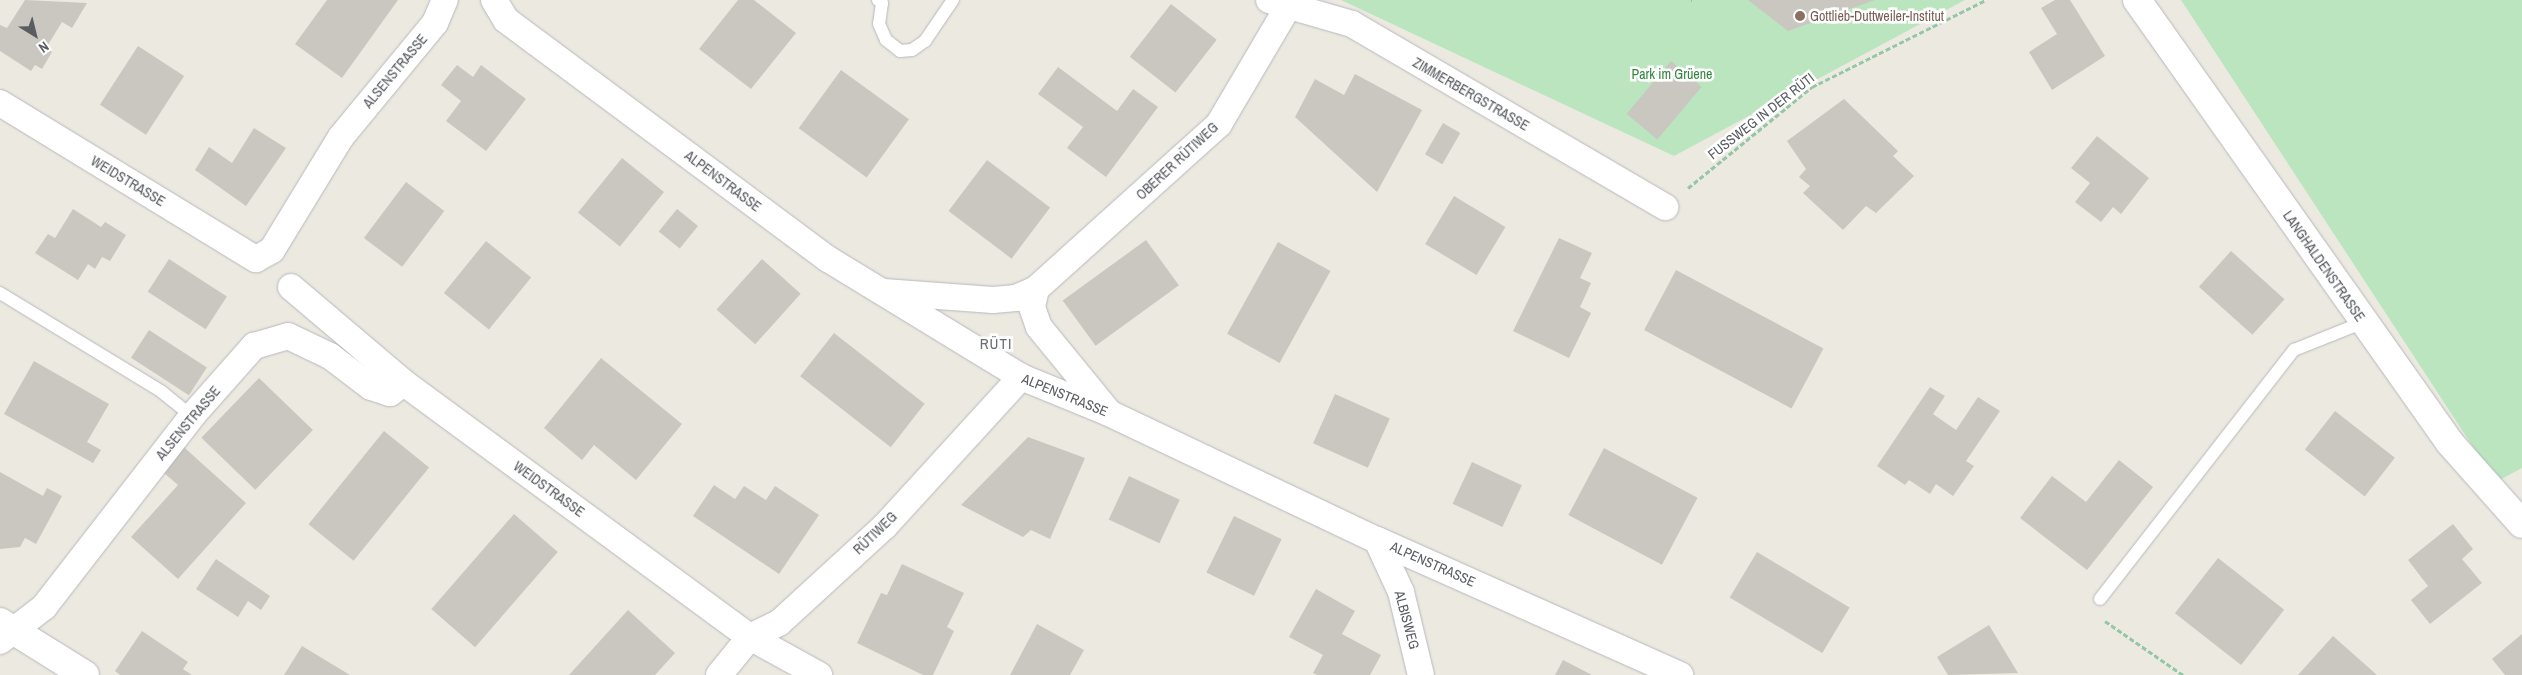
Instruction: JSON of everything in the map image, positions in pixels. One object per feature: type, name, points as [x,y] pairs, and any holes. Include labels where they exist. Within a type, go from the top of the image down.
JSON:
[{"type":"street","name":"LANGHALDENSTRASSE","points":[[2137,0],[2450,443],[2522,524]]},
{"type":"street","name":"ALSENSTRASSE","points":[[256,259],[272,250],[341,137],[435,23],[445,1]]},
{"type":"street","name":"ZIMMERBERGSTRASSE","points":[[1281,2],[1352,24],[1665,207]]},
{"type":"street","name":"OBERER RÜTIWEG","points":[[880,292],[993,300],[1016,298],[1036,290],[1218,124],[1281,2]]},
{"type":"street","name":"ALPENSTRASSE","points":[[500,10],[828,259],[1021,377],[1110,413],[1377,540],[1680,675]]},
{"type":"street","name":"WEIDSTRASSE","points":[[0,103],[256,259]]},
{"type":"street","name":"WEIDSTRASSE","points":[[290,287],[404,383],[750,637],[818,675]]},
{"type":"street","points":[[1036,290],[1032,307],[1039,327],[1110,413]]},
{"type":"street","name":"ALSENSTRASSE","points":[[5,631],[44,607],[192,416],[254,346],[288,336],[330,356],[371,387],[390,393],[404,383]]},
{"type":"street","name":"RÜTIWEG","points":[[719,675],[750,637],[779,623],[885,526],[1021,377]]},
{"type":"street","name":"ALBISWEG","points":[[1377,540],[1401,592],[1421,675]]},
{"type":"street","points":[[5,631],[85,675]]},
{"type":"lane","points":[[878,0],[882,3],[879,24],[886,40],[900,51],[912,50],[925,41],[953,0]]},
{"type":"lane","points":[[0,293],[162,392],[192,416]]},
{"type":"lane","points":[[2100,599],[2294,350],[2364,322]]},
{"type":"path","name":"FUSSWEG IN DER RÜTI","points":[[1665,207],[1812,87],[1986,0]]},
{"type":"path","points":[[2099,617],[2183,675]]},
{"type":"green space","name":"Park im Grüene","points":[[1341,0],[1965,0],[1674,156]]},
{"type":"green space","points":[[2181,0],[2522,0],[2522,468],[2496,482]]},
{"type":"building","points":[[25,0],[87,3],[72,28],[62,22],[46,48],[52,52],[42,69],[35,65],[31,71],[0,51],[0,25],[7,28]]},
{"type":"building","points":[[327,0],[398,0],[342,78],[295,44]]},
{"type":"building","points":[[738,0],[754,0],[796,33],[751,89],[699,49]]},
{"type":"building","name":"Gottlieb-Duttweiler-Institut","points":[[1748,0],[1875,0],[1788,31]]},
{"type":"building","points":[[2055,0],[2070,0],[2105,56],[2052,90],[2029,52],[2057,34],[2041,8]]},
{"type":"building","points":[[1171,4],[1217,40],[1175,93],[1130,57]]},
{"type":"building","points":[[138,46],[184,76],[146,135],[100,105]]},
{"type":"building","points":[[1671,61],[1702,87],[1657,140],[1627,114]]},
{"type":"building","points":[[457,65],[473,77],[481,65],[526,99],[486,151],[446,121],[461,101],[441,85]]},
{"type":"building","points":[[1058,67],[1117,111],[1133,89],[1158,107],[1106,177],[1067,148],[1083,127],[1038,94]]},
{"type":"building","points":[[841,70],[909,119],[867,178],[799,128]]},
{"type":"building","points":[[1355,74],[1422,110],[1377,192],[1295,117],[1315,79],[1344,95]]},
{"type":"building","points":[[1844,99],[1898,151],[1893,156],[1914,176],[1876,213],[1866,206],[1843,230],[1803,193],[1810,186],[1799,177],[1806,169],[1787,141]]},
{"type":"building","points":[[1443,123],[1460,133],[1442,164],[1425,154]]},
{"type":"building","points":[[254,128],[286,148],[246,206],[195,170],[209,147],[232,163]]},
{"type":"building","points":[[2097,136],[2149,178],[2121,214],[2113,207],[2101,222],[2075,202],[2090,183],[2071,168]]},
{"type":"building","points":[[622,158],[664,192],[620,246],[578,212]]},
{"type":"building","points":[[987,160],[1050,208],[1012,259],[948,211]]},
{"type":"building","points":[[406,182],[444,211],[402,267],[364,238]]},
{"type":"building","points":[[1454,196],[1505,227],[1477,275],[1425,244]]},
{"type":"building","points":[[73,209],[101,227],[105,222],[126,235],[110,261],[102,257],[95,269],[88,264],[78,280],[35,253],[48,234],[55,238]]},
{"type":"building","points":[[677,209],[698,226],[680,249],[659,232]]},
{"type":"building","points":[[1559,238],[1592,253],[1580,278],[1591,283],[1580,307],[1591,313],[1569,358],[1513,331]]},
{"type":"building","points":[[1146,240],[1179,285],[1096,346],[1063,301]]},
{"type":"building","points":[[486,241],[531,278],[489,330],[444,293]]},
{"type":"building","points":[[1278,242],[1330,271],[1280,363],[1227,334]]},
{"type":"building","points":[[2231,251],[2285,299],[2252,335],[2199,287]]},
{"type":"building","points":[[169,259],[227,297],[206,329],[148,292]]},
{"type":"building","points":[[762,259],[801,294],[755,344],[716,310]]},
{"type":"building","points":[[1676,270],[1823,348],[1792,408],[1644,330]]},
{"type":"building","points":[[149,330],[207,368],[189,395],[131,358]]},
{"type":"building","points":[[834,333],[925,404],[891,447],[800,376]]},
{"type":"building","points":[[601,358],[682,424],[636,480],[594,445],[582,460],[544,428]]},
{"type":"building","points":[[34,361],[109,404],[87,442],[101,450],[93,463],[4,414]]},
{"type":"building","points":[[259,378],[313,430],[255,490],[201,438]]},
{"type":"building","points":[[1930,387],[1945,396],[1933,414],[1956,430],[1978,397],[2000,411],[1966,461],[1974,466],[1953,496],[1936,484],[1930,494],[1909,480],[1905,485],[1877,466]]},
{"type":"building","points":[[1335,394],[1390,418],[1368,468],[1313,443]]},
{"type":"building","points":[[2335,411],[2395,458],[2365,496],[2305,450]]},
{"type":"building","points":[[384,431],[429,468],[354,561],[308,524]]},
{"type":"building","points":[[1028,437],[1085,458],[1050,539],[1031,530],[1023,537],[961,505]]},
{"type":"building","points":[[177,441],[246,503],[178,579],[131,537],[178,485],[155,465]]},
{"type":"building","points":[[1604,448],[1698,498],[1662,565],[1568,515]]},
{"type":"building","points":[[2119,460],[2153,487],[2087,570],[2020,518],[2052,476],[2086,502]]},
{"type":"building","points":[[1472,462],[1522,485],[1502,527],[1453,504]]},
{"type":"building","points":[[0,472],[43,496],[47,488],[62,496],[36,544],[25,538],[20,547],[0,549]]},
{"type":"building","points":[[1129,476],[1180,500],[1159,543],[1109,520]]},
{"type":"building","points":[[714,485],[735,499],[744,486],[766,500],[775,486],[819,515],[779,574],[693,516]]},
{"type":"building","points":[[514,514],[558,552],[475,647],[431,609]]},
{"type":"building","points":[[1234,516],[1282,539],[1254,596],[1206,573]]},
{"type":"building","points":[[2453,524],[2473,549],[2462,559],[2482,583],[2430,624],[2411,600],[2428,586],[2408,560]]},
{"type":"building","points":[[1757,552],[1850,608],[1822,653],[1730,597]]},
{"type":"building","points":[[2218,558],[2284,610],[2241,665],[2175,613]]},
{"type":"building","points":[[216,559],[270,596],[261,610],[248,601],[238,617],[196,589]]},
{"type":"building","points":[[902,564],[964,593],[947,627],[954,631],[933,675],[923,675],[857,643],[881,593],[887,595]]},
{"type":"building","points":[[1316,589],[1355,611],[1342,634],[1381,655],[1370,675],[1317,675],[1313,673],[1323,655],[1289,637]]},
{"type":"building","points":[[628,610],[675,653],[655,675],[569,675]]},
{"type":"building","points":[[1037,624],[1084,650],[1070,675],[1010,675]]},
{"type":"building","points":[[1989,625],[2018,673],[1948,675],[1937,657]]},
{"type":"building","points":[[142,631],[188,662],[183,669],[192,675],[120,675],[115,671]]},
{"type":"building","points":[[2522,634],[2522,675],[2505,675],[2492,659]]},
{"type":"building","points":[[2333,636],[2377,675],[2298,675]]},
{"type":"building","points":[[302,646],[350,675],[284,675]]},
{"type":"building","points":[[1563,660],[1592,675],[1555,675]]},
{"type":"place","name":"Gottlieb-Duttweiler-Institut","points":[[1800,16]]},
{"type":"district","name":"RÜTI","points":[[996,344]]}]
